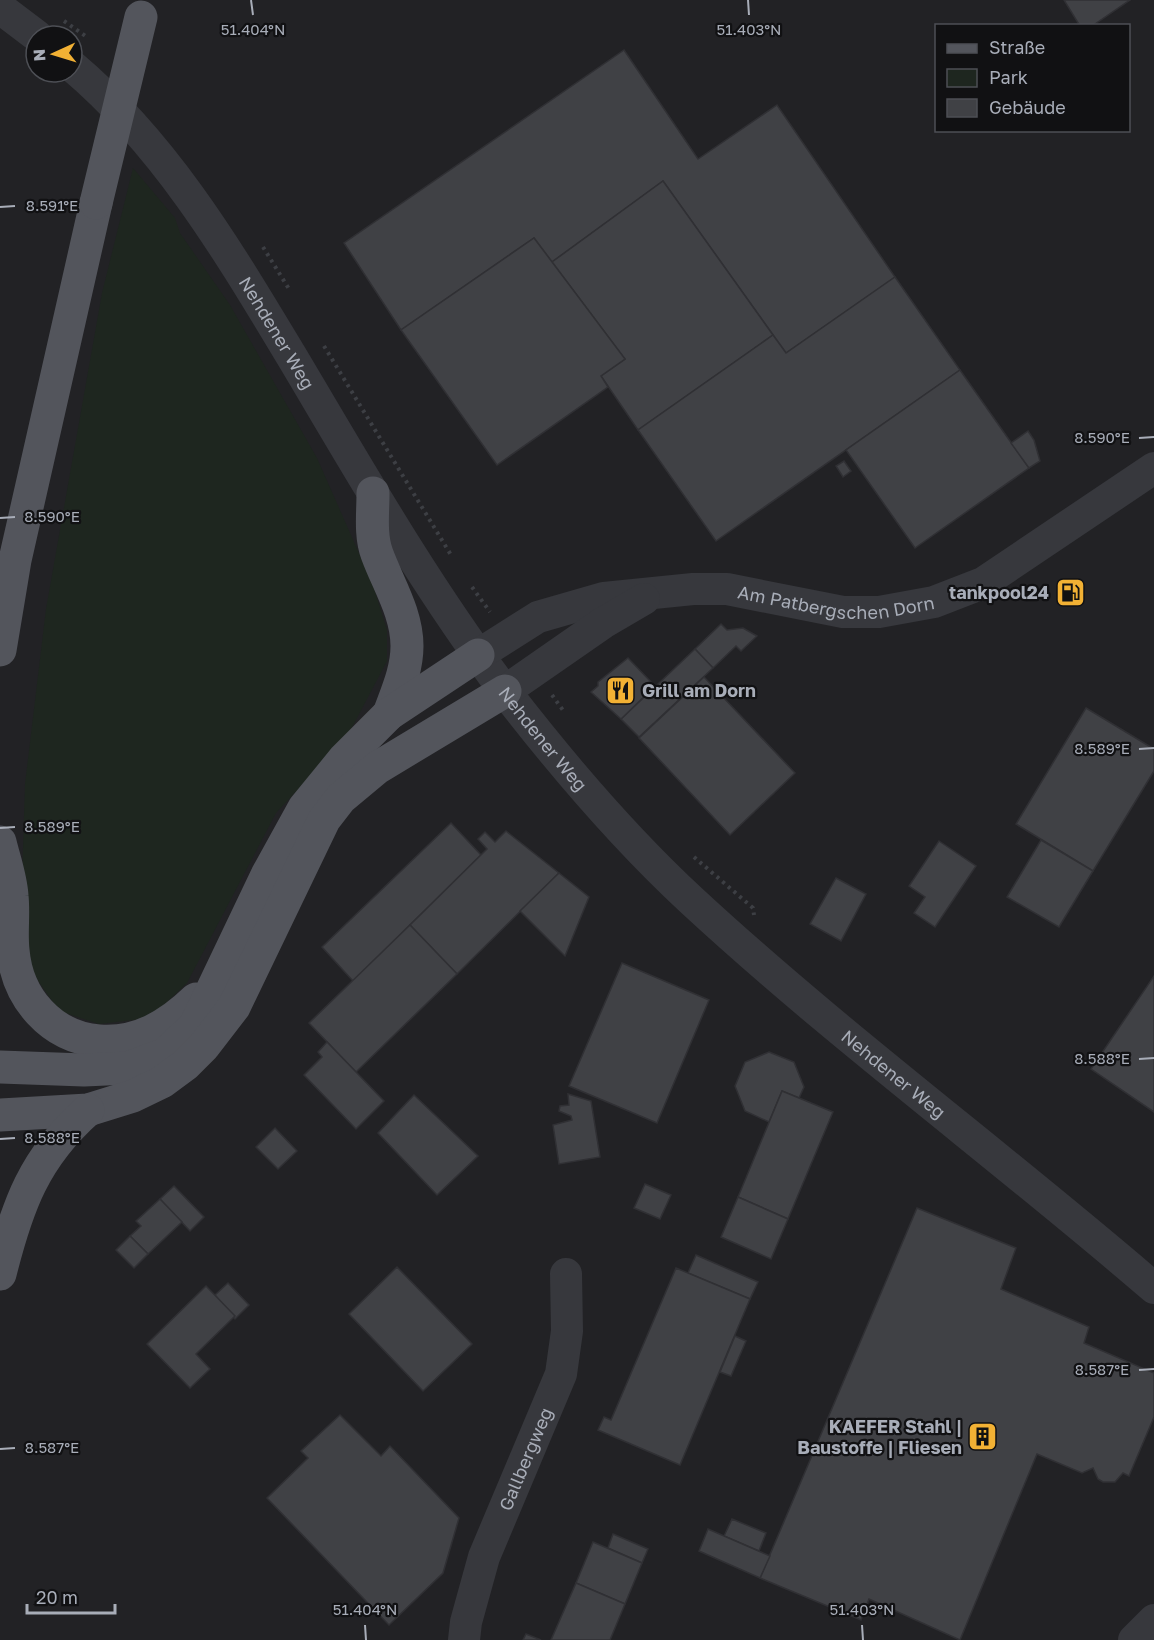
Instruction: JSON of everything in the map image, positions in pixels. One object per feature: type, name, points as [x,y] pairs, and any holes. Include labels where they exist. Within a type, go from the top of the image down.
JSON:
[{"type":"main road","points":[[0,650],[15,560],[143,8]]},
{"type":"main road","points":[[373,494],[376,552],[397,600],[407,646],[405,669],[389,714]]},
{"type":"main road","points":[[0,1066],[84,1070],[128,1068],[149,1062],[165,1054],[195,1026],[280,849],[304,808],[344,759],[389,714],[478,655]]},
{"type":"main road","points":[[0,1114],[88,1110],[133,1096],[162,1082],[185,1065],[219,1028],[234,1007],[324,820],[340,798],[377,768],[505,691]]},
{"type":"main road","points":[[0,842],[12,895],[13,953],[21,983],[43,1017],[66,1033],[87,1040],[108,1042],[148,1034],[179,1015],[217,979]]},
{"type":"main road","points":[[0,1274],[31,1180],[45,1155],[63,1131],[88,1110]]},
{"type":"street","points":[[0,8],[40,24]]},
{"type":"street","name":"Nehdener Weg","points":[[84,77],[146,142],[205,215],[246,277],[373,494],[478,655],[593,800],[690,898],[759,961],[875,1060],[1083,1227],[1154,1288]]},
{"type":"street","name":"Am Patbergschen Dorn","points":[[478,655],[538,617],[569,606],[604,598],[693,589],[727,589],[843,612],[879,612],[934,602],[983,583],[1154,468]]},
{"type":"street","name":"Am Patbergschen Dorn","points":[[505,691],[603,623],[636,603],[659,593]]},
{"type":"street","name":"Gallbergweg","points":[[464,1640],[466,1622],[484,1557],[561,1374],[568,1306],[566,1274]]},
{"type":"street","points":[[1134,1640],[1154,1620]]},
{"type":"path","points":[[84,39],[93,42]]},
{"type":"path","points":[[260,241],[282,273],[293,295]]},
{"type":"path","points":[[324,345],[456,563]]},
{"type":"path","points":[[468,582],[507,635]]},
{"type":"path","points":[[534,671],[568,717]]},
{"type":"path","points":[[692,855],[753,908],[759,961]]},
{"type":"shaded area","points":[[0,0],[1154,0],[1154,1640],[0,1640]]},
{"type":"green space","points":[[133,168],[175,218],[180,233],[230,305],[317,458],[373,585],[387,630],[387,661],[347,737],[276,813],[187,983],[150,1018],[99,1024],[59,1011],[25,962],[21,912],[25,784],[46,609],[102,293]]},
{"type":"building","points":[[1064,0],[1130,0],[1095,24],[1079,24]]},
{"type":"building","points":[[624,50],[698,159],[777,105],[895,277],[786,353],[663,181],[552,262],[534,238],[401,330],[344,243]]},
{"type":"building","points":[[663,181],[773,335],[638,430],[601,376],[625,359],[552,262]]},
{"type":"building","points":[[534,238],[625,359],[601,376],[608,387],[497,465],[401,330]]},
{"type":"building","points":[[895,277],[960,370],[716,541],[638,430],[773,335],[786,353]]},
{"type":"building","points":[[960,370],[1029,468],[915,548],[846,450]]},
{"type":"building","points":[[1028,431],[1034,440],[1040,461],[1029,468],[1011,443]]},
{"type":"building","points":[[844,461],[851,471],[843,477],[836,466]]},
{"type":"building","points":[[721,624],[727,630],[743,628],[757,636],[741,651],[736,646],[713,668],[695,649]]},
{"type":"building","points":[[695,649],[713,668],[639,737],[621,719]]},
{"type":"building","points":[[628,658],[652,683],[650,685],[653,688],[621,719],[591,692],[598,686],[598,682]]},
{"type":"building","points":[[704,677],[795,773],[730,835],[639,738]]},
{"type":"building","points":[[1086,708],[1154,749],[1154,771],[1093,871],[1016,824]]},
{"type":"building","points":[[451,823],[481,855],[353,981],[322,947]]},
{"type":"building","points":[[506,831],[559,873],[457,974],[410,925],[487,849],[478,839],[485,832],[495,842]]},
{"type":"building","points":[[1041,840],[1093,871],[1059,927],[1007,897]]},
{"type":"building","points":[[939,841],[976,866],[935,927],[914,913],[925,897],[909,886]]},
{"type":"building","points":[[559,873],[589,897],[565,956],[520,911]]},
{"type":"building","points":[[836,878],[866,894],[841,941],[810,924]]},
{"type":"building","points":[[410,925],[457,974],[356,1072],[309,1023]]},
{"type":"building","points":[[622,963],[709,1000],[657,1123],[569,1086]]},
{"type":"building","points":[[1154,976],[1154,1112],[1091,1069]]},
{"type":"building","points":[[327,1042],[384,1101],[356,1129],[304,1075],[322,1057],[318,1052]]},
{"type":"building","points":[[769,1052],[794,1062],[804,1087],[799,1098],[782,1091],[769,1122],[745,1111],[735,1086],[745,1062]]},
{"type":"building","points":[[782,1091],[833,1112],[788,1219],[738,1197]]},
{"type":"building","points":[[568,1094],[591,1101],[600,1157],[559,1164],[553,1125],[572,1120],[571,1116],[559,1111],[560,1106],[569,1105]]},
{"type":"building","points":[[414,1095],[478,1156],[437,1195],[378,1133]]},
{"type":"building","points":[[275,1128],[297,1151],[278,1169],[256,1147]]},
{"type":"building","points":[[645,1184],[671,1195],[660,1219],[634,1208]]},
{"type":"building","points":[[174,1186],[204,1217],[190,1231],[160,1199]]},
{"type":"building","points":[[738,1197],[788,1219],[771,1259],[721,1237]]},
{"type":"building","points":[[160,1199],[182,1222],[148,1254],[130,1236],[141,1226],[136,1221]]},
{"type":"building","name":"KAEFER Stahl | Baustoffe | Fliesen","points":[[917,1208],[1016,1248],[1001,1289],[1089,1327],[1084,1343],[1154,1373],[1154,1417],[1129,1476],[1123,1473],[1115,1482],[1103,1482],[1098,1479],[1093,1468],[1082,1473],[1037,1454],[960,1640],[869,1599],[861,1620],[760,1578]]},
{"type":"building","points":[[130,1236],[148,1254],[134,1268],[116,1250]]},
{"type":"building","points":[[696,1255],[758,1282],[750,1299],[688,1273]]},
{"type":"building","points":[[397,1267],[472,1344],[423,1391],[349,1314]]},
{"type":"building","points":[[676,1268],[750,1299],[680,1465],[598,1430],[604,1417],[611,1420]]},
{"type":"building","points":[[228,1283],[249,1305],[235,1319],[215,1295]]},
{"type":"building","points":[[206,1286],[235,1316],[196,1354],[210,1369],[190,1388],[147,1344]]},
{"type":"building","points":[[735,1336],[746,1341],[731,1376],[720,1372]]},
{"type":"building","points":[[340,1415],[381,1456],[390,1446],[459,1518],[443,1573],[389,1625],[267,1498],[308,1458],[301,1451]]},
{"type":"building","points":[[732,1519],[766,1533],[759,1551],[724,1536]]},
{"type":"building","points":[[708,1529],[770,1556],[760,1578],[699,1551]]},
{"type":"building","points":[[613,1534],[648,1549],[642,1563],[608,1548]]},
{"type":"building","points":[[593,1542],[642,1563],[625,1604],[576,1583]]},
{"type":"building","points":[[576,1583],[625,1604],[610,1640],[551,1640]]},
{"type":"building","points":[[526,1634],[541,1640],[523,1640]]},
{"type":"place","name":"tankpool24","points":[[1070,592]]},
{"type":"place","name":"Grill am Dorn","points":[[621,690]]},
{"type":"place","name":"KAEFER Stahl | Baustoffe | Fliesen","points":[[983,1436]]}]
